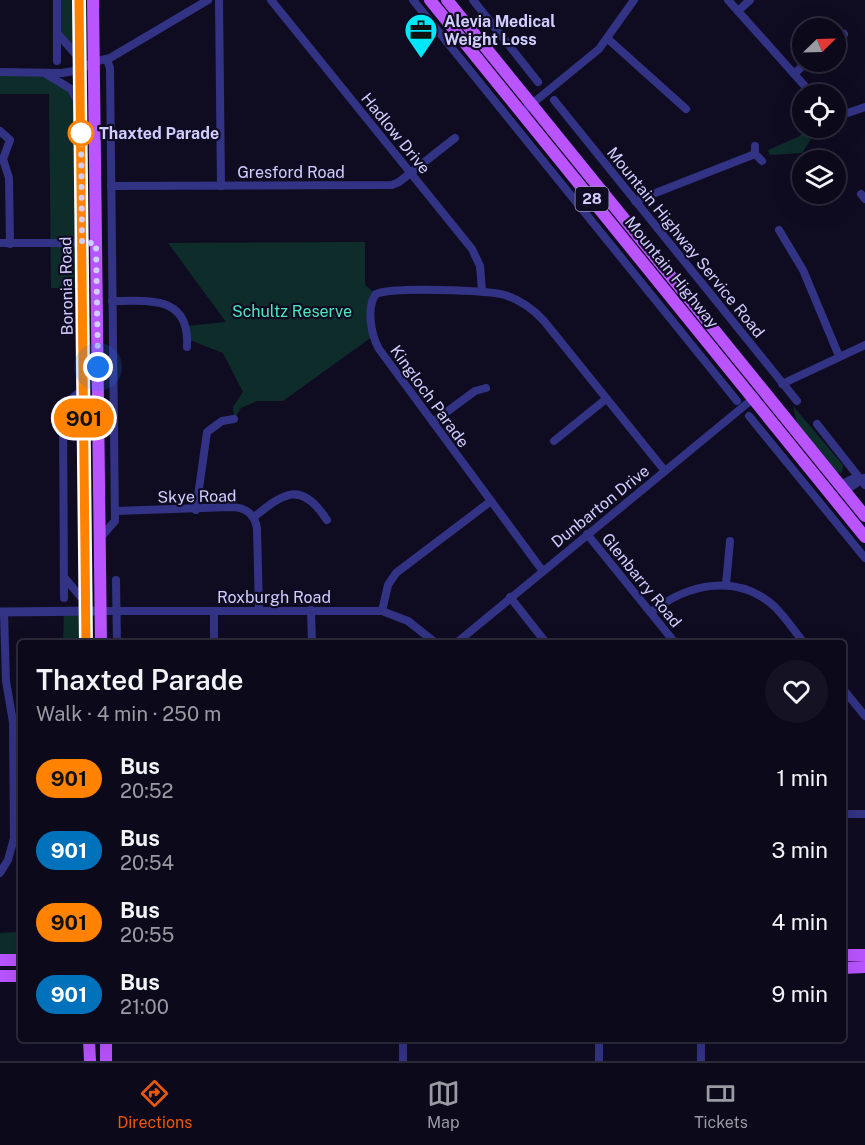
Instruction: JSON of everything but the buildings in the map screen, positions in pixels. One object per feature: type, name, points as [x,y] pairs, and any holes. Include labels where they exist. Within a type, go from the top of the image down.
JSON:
[{"type":"main road","name":"Boronia Road","points":[[79,0],[86,640]]},
{"type":"main road","name":"Boronia Road","points":[[93,0],[101,640]]},
{"type":"main road","name":"Mountain Highway","points":[[430,0],[527,109],[704,316],[758,395],[865,537]]},
{"type":"main road","name":"Mountain Highway","points":[[447,0],[527,109],[727,366],[758,395],[843,488],[865,516]]},
{"type":"main road","points":[[703,336],[699,323],[704,316]]},
{"type":"main road","points":[[832,496],[843,488]]},
{"type":"main road","points":[[846,955],[865,955]]},
{"type":"main road","points":[[0,960],[18,960]]},
{"type":"main road","points":[[846,968],[865,968]]},
{"type":"main road","points":[[0,976],[18,976]]},
{"type":"main road","points":[[89,1042],[90,1061]]},
{"type":"main road","points":[[106,1042],[106,1061]]},
{"type":"street","points":[[57,0],[57,61]]},
{"type":"street","points":[[0,72],[46,74],[107,60],[208,0]]},
{"type":"street","points":[[219,0],[221,186]]},
{"type":"street","name":"Hadlow Drive","points":[[271,0],[472,249],[480,266],[482,291]]},
{"type":"street","name":"Mountain Highway","points":[[413,0],[706,363]]},
{"type":"street","points":[[472,0],[538,82]]},
{"type":"street","points":[[527,109],[608,39],[634,0]]},
{"type":"street","points":[[728,0],[803,84]]},
{"type":"street","points":[[738,11],[750,0]]},
{"type":"street","points":[[57,33],[80,65]]},
{"type":"street","points":[[608,39],[686,109]]},
{"type":"street","points":[[100,538],[114,525],[115,511],[110,68],[107,60]]},
{"type":"street","points":[[46,74],[71,89],[80,110]]},
{"type":"street","name":"Mountain Highway Service Road","points":[[554,100],[796,401]]},
{"type":"street","points":[[846,113],[865,106]]},
{"type":"street","points":[[0,130],[10,140],[2,164],[9,178],[10,244]]},
{"type":"street","name":"Gresford Road","points":[[111,186],[392,185],[455,138]]},
{"type":"street","points":[[635,201],[755,150],[762,161]]},
{"type":"street","points":[[778,230],[803,270],[838,356]]},
{"type":"street","points":[[0,243],[96,243]]},
{"type":"street","name":"Kingloch Parade","points":[[542,570],[375,341],[372,300],[376,294],[383,292],[482,291],[508,296],[535,312],[665,471]]},
{"type":"street","points":[[112,301],[157,302],[171,306],[184,322],[187,347]]},
{"type":"street","points":[[782,384],[865,345]]},
{"type":"street","points":[[706,363],[727,366]]},
{"type":"street","points":[[706,363],[737,401]]},
{"type":"street","points":[[64,598],[63,406],[84,388]]},
{"type":"street","points":[[433,422],[475,391],[486,388]]},
{"type":"street","name":"Dunbarton Drive","points":[[460,640],[542,570],[758,395]]},
{"type":"street","points":[[554,441],[606,399]]},
{"type":"street","points":[[749,416],[865,558]]},
{"type":"street","points":[[196,510],[207,432],[222,421],[234,420]]},
{"type":"street","points":[[817,424],[863,481]]},
{"type":"street","points":[[843,488],[852,479],[863,481]]},
{"type":"street","points":[[254,517],[278,497],[295,494],[320,510],[327,520]]},
{"type":"street","points":[[382,611],[388,585],[396,573],[491,501]]},
{"type":"street","name":"Skye Road","points":[[115,511],[236,507],[244,509],[254,517],[258,534],[259,610]]},
{"type":"street","name":"Glenbarry Road","points":[[587,534],[673,640]]},
{"type":"street","points":[[726,585],[730,541]]},
{"type":"street","points":[[64,576],[86,607]]},
{"type":"street","points":[[116,580],[117,640]]},
{"type":"street","points":[[651,612],[682,592],[704,586],[726,585],[747,591],[769,603],[801,640]]},
{"type":"street","points":[[510,597],[544,640]]},
{"type":"street","points":[[0,873],[12,852],[14,830],[13,722],[6,672],[2,612],[86,607],[100,611]]},
{"type":"street","points":[[311,610],[312,640]]},
{"type":"street","name":"Roxburgh Road","points":[[100,611],[382,611],[408,621],[432,640]]},
{"type":"street","points":[[214,611],[214,640]]},
{"type":"street","points":[[846,694],[865,716]]},
{"type":"street","points":[[846,814],[865,814]]},
{"type":"street","points":[[403,1042],[403,1061]]},
{"type":"street","points":[[599,1042],[599,1061]]},
{"type":"street","points":[[701,1042],[701,1061]]},
{"type":"green space","points":[[57,0],[79,0],[80,59],[57,33]]},
{"type":"green space","points":[[0,72],[46,74],[75,93],[82,288],[51,288],[49,94],[0,94]]},
{"type":"green space","points":[[796,138],[812,138],[804,150],[792,150],[792,154],[770,155],[768,150]]},
{"type":"green space","name":"Schultz Reserve","points":[[365,242],[365,285],[376,294],[373,298],[373,336],[283,401],[257,401],[241,408],[234,419],[233,407],[243,392],[223,353],[187,339],[186,326],[226,322],[168,243]]},
{"type":"green space","points":[[793,406],[843,465],[842,473],[835,471],[797,423]]},
{"type":"green space","points":[[64,611],[86,611],[86,640],[63,640]]},
{"type":"green space","points":[[18,932],[18,960],[0,960],[0,933]]},
{"type":"bus line","name":"901","points":[[79,0],[86,640]]},
{"type":"place","name":"Alevia Medical Weight Loss","points":[[421,59]]},
{"type":"place","name":"Thaxted Parade","points":[[81,133]]},
{"type":"route","points":[[81,133],[82,243],[96,243],[98,367]]}]
